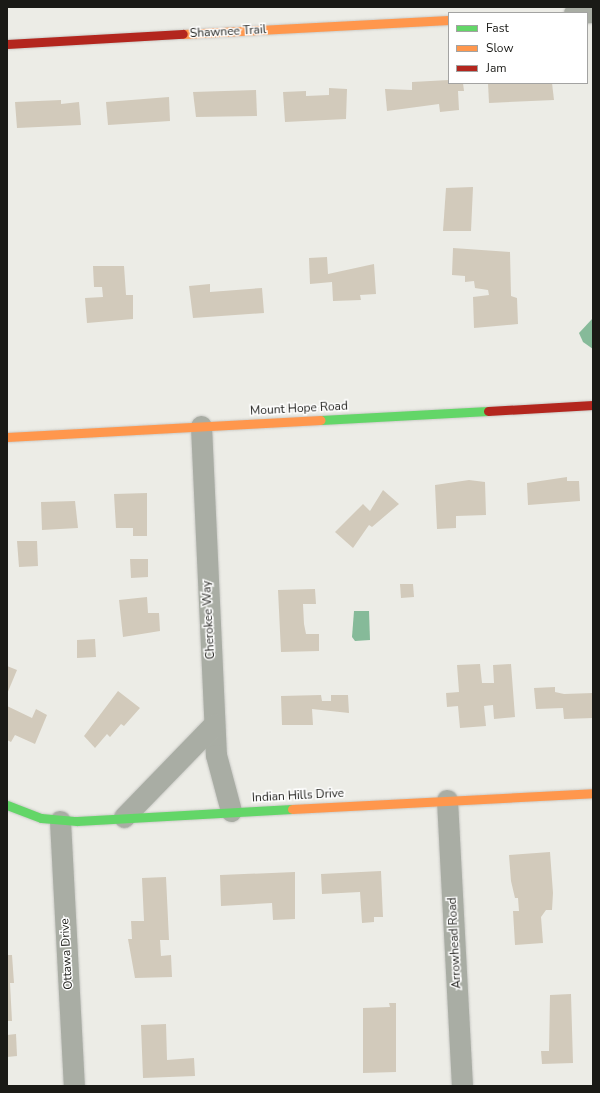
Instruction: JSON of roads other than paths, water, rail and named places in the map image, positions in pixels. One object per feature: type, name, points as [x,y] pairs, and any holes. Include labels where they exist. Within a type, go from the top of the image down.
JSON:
[{"type":"street","name":"Shawnee Trail","points":[[7,44],[448,20]]},
{"type":"street","name":"Mount Hope Road","points":[[7,437],[593,405]]},
{"type":"street","name":"Cherokee Way","points":[[201,426],[214,724],[218,769],[231,811]]},
{"type":"street","points":[[124,817],[214,724]]},
{"type":"street","name":"Indian Hills Drive","points":[[7,804],[41,818],[60,821],[593,793]]},
{"type":"street","name":"Arrowhead Road","points":[[447,800],[462,1086]]},
{"type":"street","name":"Ottawa Drive","points":[[60,821],[74,1086]]}]
